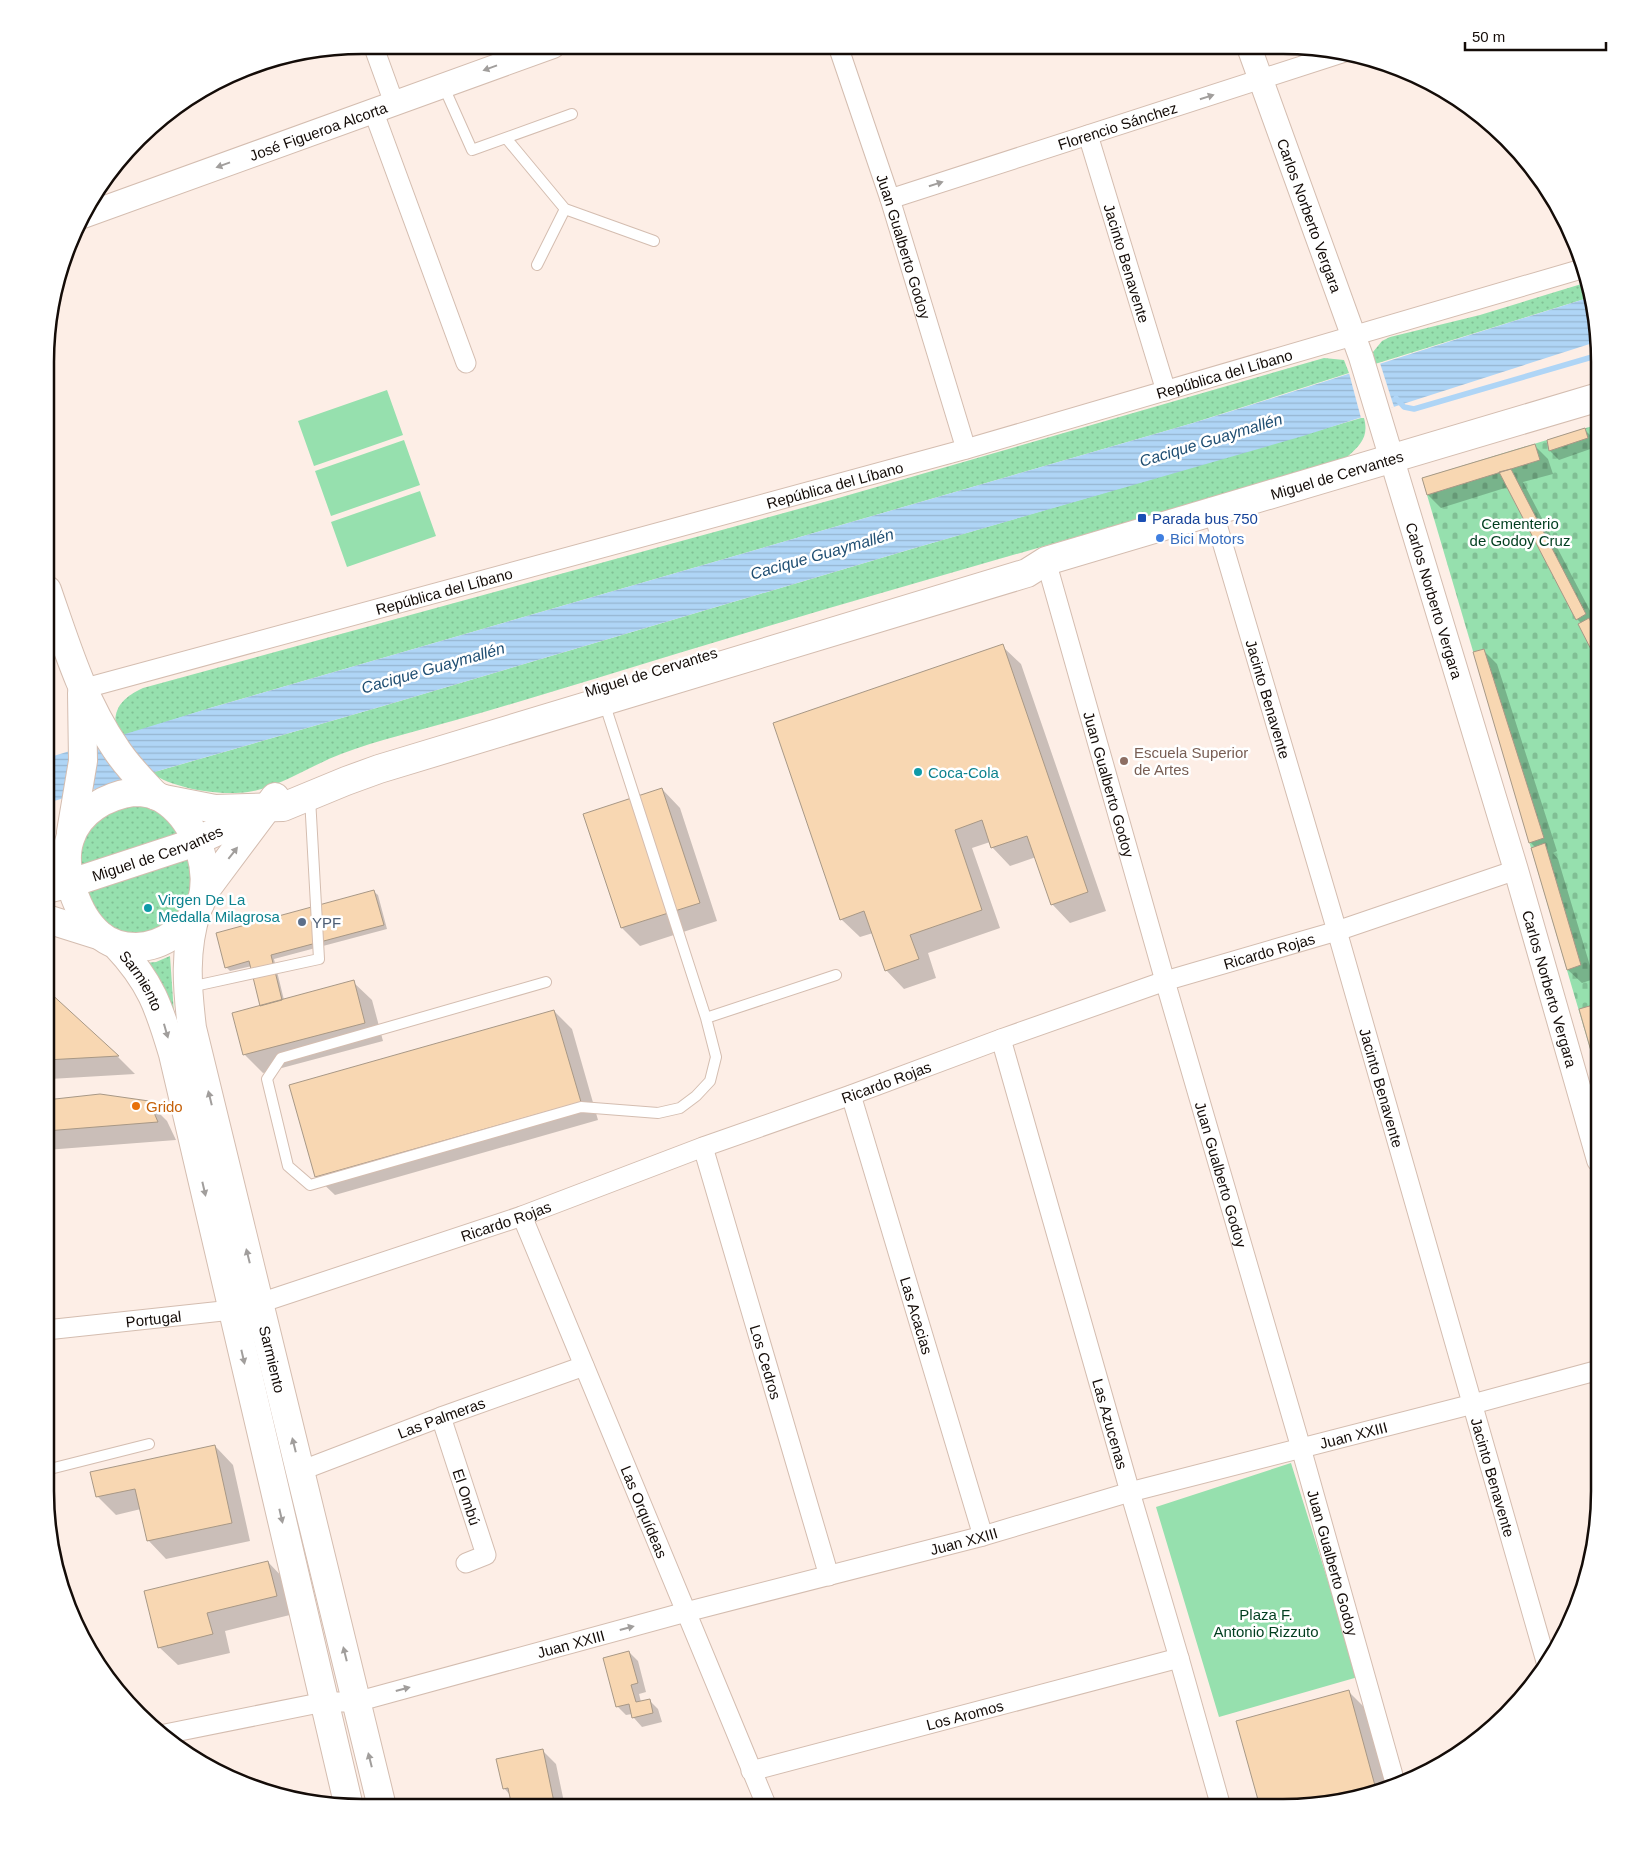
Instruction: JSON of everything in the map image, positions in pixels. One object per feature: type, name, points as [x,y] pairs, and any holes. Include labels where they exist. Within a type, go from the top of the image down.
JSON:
[{"type":"main road","name":"Miguel de Cervantes","points":[[71,820],[108,800],[125,794],[153,790],[215,808],[266,809],[283,807],[379,769],[1027,573],[1046,561],[1591,399]]},
{"type":"main road","name":"Miguel de Cervantes","points":[[109,940],[145,946],[166,940],[185,926],[200,901],[277,795],[340,767],[1024,560],[1046,561]]},
{"type":"main road","points":[[54,610],[82,689],[123,760],[181,816],[197,840],[202,858],[200,901]]},
{"type":"main road","name":"Sarmiento","points":[[82,689],[83,761],[71,820],[67,855],[59,886],[82,911],[89,923],[138,969],[160,1011],[180,1083],[348,1799]]},
{"type":"main road","name":"Miguel de Cervantes","points":[[59,886],[197,840],[266,809]]},
{"type":"main road","name":"Sarmiento","points":[[200,901],[188,943],[187,988],[192,1028],[380,1799]]},
{"type":"main road","points":[[54,921],[109,940]]},
{"type":"street","points":[[375,54],[384,106],[466,363]]},
{"type":"street","name":"José Figueroa Alcorta","points":[[92,213],[530,54]]},
{"type":"street","name":"Juan Gualberto Godoy","points":[[841,54],[890,199],[966,449]]},
{"type":"street","name":"Carlos Norberto Vergara","points":[[1251,54],[1354,337],[1378,412],[1516,870],[1591,1132]]},
{"type":"street","name":"Florencio Sánchez","points":[[890,199],[1330,57]]},
{"type":"street","name":"Jacinto Benavente","points":[[1088,135],[1166,391]]},
{"type":"street","name":"República del Líbano","points":[[82,689],[966,449],[1577,270]]},
{"type":"street","name":"Jacinto Benavente","points":[[1213,511],[1337,931],[1544,1655]]},
{"type":"street","name":"Juan Gualberto Godoy","points":[[1046,561],[1394,1779]]},
{"type":"street","name":"Ricardo Rojas","points":[[260,1303],[522,1216],[703,1147],[1165,981],[1337,931],[1516,870]]},
{"type":"street","name":"Las Azucenas","points":[[1001,1039],[1130,1492],[1180,1658],[1219,1799]]},
{"type":"street","name":"Las Acacias","points":[[851,1095],[983,1536]]},
{"type":"street","name":"Los Cedros","points":[[703,1147],[829,1576]]},
{"type":"street","name":"Las Orquídeas","points":[[522,1216],[763,1799]]},
{"type":"street","name":"Portugal","points":[[54,1329],[232,1310],[260,1303]]},
{"type":"street","name":"Las Palmeras","points":[[300,1471],[441,1417],[584,1366]]},
{"type":"street","name":"Juan XXIII","points":[[170,1733],[324,1702],[356,1702],[686,1612],[983,1536],[1130,1492],[1591,1372]]},
{"type":"street","name":"El Ombú","points":[[441,1417],[486,1555],[466,1563]]},
{"type":"street","name":"Los Aromos","points":[[751,1771],[1180,1658]]},
{"type":"lane","points":[[443,85],[472,150],[572,114]]},
{"type":"lane","points":[[506,138],[565,209],[654,241]]},
{"type":"lane","points":[[537,265],[565,209]]},
{"type":"lane","points":[[546,982],[281,1058],[267,1079],[288,1166],[310,1185],[581,1107],[658,1113],[680,1108],[696,1096],[710,1081],[716,1057],[706,1018],[604,701]]},
{"type":"lane","points":[[187,988],[319,959],[310,796]]},
{"type":"lane","points":[[706,1018],[836,974]]},
{"type":"lane","points":[[54,1468],[149,1444]]},
{"type":"green space","points":[[1581,284],[1585,299],[1375,364],[1373,352],[1382,341],[1390,337],[1480,315]]},
{"type":"green space","points":[[1324,358],[1344,360],[1349,373],[1193,423],[210,708],[119,737],[116,728],[116,713],[123,701],[143,688],[835,499]]},
{"type":"green space","points":[[387,390],[403,435],[314,466],[298,421]]},
{"type":"green space","points":[[1364,418],[1365,435],[1360,444],[1347,457],[369,744],[341,754],[259,790],[224,793],[198,790],[172,783],[151,773],[383,706]]},
{"type":"green space","name":"Cementerio de Godoy Cruz","points":[[1591,426],[1591,1052],[1422,478]]},
{"type":"green space","points":[[404,440],[420,485],[331,516],[315,471]]},
{"type":"green space","points":[[420,491],[436,536],[347,567],[331,522]]},
{"type":"green space","points":[[142,804],[161,813],[182,835],[80,867],[84,842],[96,820],[110,809]]},
{"type":"green space","points":[[190,855],[192,864],[190,902],[170,928],[131,937],[108,927],[85,892]]},
{"type":"green space","points":[[170,956],[174,1014],[145,963],[156,962]]},
{"type":"green space","name":"Plaza F. Antonio Rizzuto","points":[[1291,1463],[1358,1677],[1219,1717],[1156,1507]]},
{"type":"water","name":"Cacique Guaymallén","points":[[1585,299],[1591,344],[1303,436],[54,801],[54,756],[210,708],[1193,423]]},
{"type":"pier","points":[[1380,363],[1394,407],[1361,418],[1349,373]]},
{"type":"building","points":[[1585,428],[1588,438],[1549,451],[1547,440]]},
{"type":"building","points":[[1535,444],[1540,460],[1427,495],[1422,478]]},
{"type":"building","points":[[1511,469],[1586,614],[1576,620],[1499,472]]},
{"type":"building","points":[[1589,618],[1591,622],[1591,649],[1578,624]]},
{"type":"building","name":"Coca-Cola","points":[[1003,644],[1088,892],[1051,905],[1027,836],[991,848],[982,820],[955,830],[982,910],[910,935],[919,959],[885,971],[864,911],[840,920],[773,723]]},
{"type":"building","points":[[1484,649],[1544,838],[1529,843],[1473,652]]},
{"type":"building","points":[[662,788],[700,903],[621,928],[583,814]]},
{"type":"building","points":[[1545,843],[1581,965],[1567,970],[1531,848]]},
{"type":"building","points":[[374,890],[384,925],[271,955],[282,1000],[260,1006],[249,961],[225,968],[216,933]]},
{"type":"building","points":[[354,980],[365,1023],[243,1055],[232,1013]]},
{"type":"building","points":[[54,996],[119,1056],[54,1060]]},
{"type":"building","points":[[1591,1006],[1591,1051],[1579,1009]]},
{"type":"building","points":[[554,1010],[581,1102],[315,1177],[289,1085]]},
{"type":"building","points":[[100,1094],[149,1101],[158,1122],[54,1130],[54,1099]]},
{"type":"building","points":[[215,1445],[232,1523],[147,1541],[135,1489],[96,1497],[90,1472]]},
{"type":"building","points":[[268,1561],[277,1596],[207,1613],[213,1634],[158,1648],[144,1591]]},
{"type":"building","points":[[629,1651],[638,1683],[631,1685],[636,1702],[650,1699],[653,1713],[632,1718],[629,1704],[616,1707],[603,1658]]},
{"type":"building","points":[[1349,1690],[1375,1785],[1324,1797],[1258,1799],[1236,1721]]},
{"type":"building","points":[[543,1749],[553,1799],[510,1799],[508,1788],[503,1789],[496,1759]]},
{"type":"waterway","points":[[1396,398],[1404,407],[1414,409],[1591,357]]},
{"type":"place","name":"Parada bus 750","points":[[1142,518]]},
{"type":"place","name":"Bici Motors","points":[[1160,538]]},
{"type":"place","name":"Escuela Superior de Artes","points":[[1124,761]]},
{"type":"place","name":"Coca-Cola","points":[[918,772]]},
{"type":"place","name":"Virgen De La Medalla Milagrosa","points":[[148,908]]},
{"type":"place","name":"YPF","points":[[302,922]]},
{"type":"place","name":"Grido","points":[[136,1106]]}]
